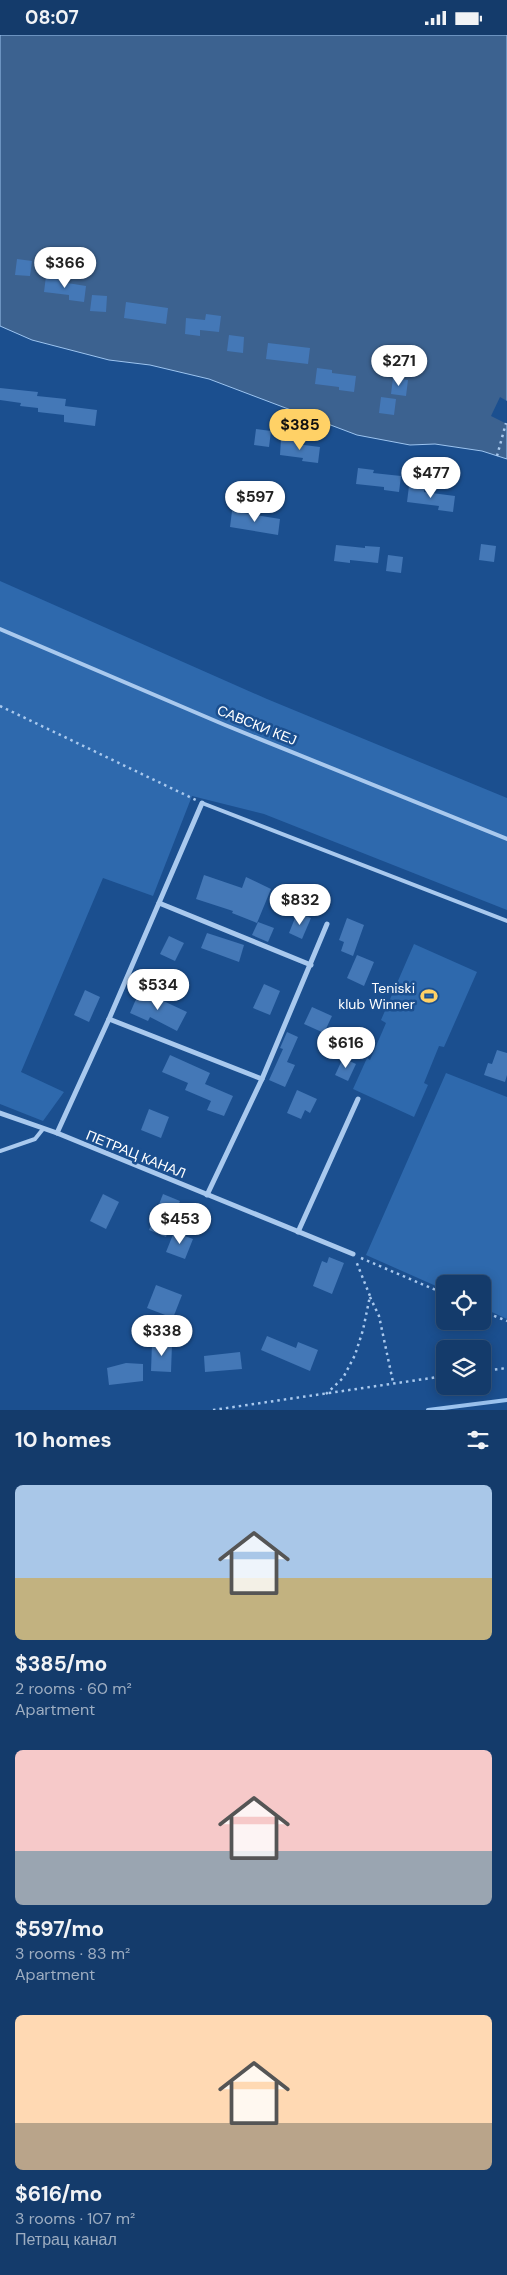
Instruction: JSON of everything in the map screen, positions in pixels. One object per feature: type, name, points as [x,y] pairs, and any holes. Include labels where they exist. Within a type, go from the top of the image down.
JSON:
[{"type":"street","points":[[56,1133],[109,1019],[202,803]]},
{"type":"street","points":[[159,903],[312,965]]},
{"type":"street","points":[[207,1195],[262,1079],[312,965],[327,924]]},
{"type":"street","points":[[109,1019],[262,1079]]},
{"type":"street","points":[[298,1231],[358,1099]]},
{"type":"street","name":"ПЕТРАЦ КАНАЛ","points":[[0,1113],[56,1133],[353,1254]]},
{"type":"lane","name":"САВСКИ КЕЈ","points":[[0,629],[225,725],[507,839]]},
{"type":"lane","points":[[202,803],[507,921]]},
{"type":"lane","points":[[0,1151],[35,1139],[43,1129]]},
{"type":"path","points":[[497,456],[506,423]]},
{"type":"path","points":[[0,707],[202,803]]},
{"type":"path","points":[[353,1254],[436,1290]]},
{"type":"path","points":[[353,1254],[383,1329],[393,1382]]},
{"type":"path","points":[[325,1395],[343,1377],[355,1355],[363,1330],[370,1295]]},
{"type":"path","points":[[491,1315],[507,1321]]},
{"type":"path","points":[[491,1370],[507,1368]]},
{"type":"path","points":[[213,1410],[325,1395],[393,1382],[436,1377]]},
{"type":"shaded area","points":[[0,35],[507,35],[507,459],[482,451],[435,444],[410,445],[357,435],[209,379],[150,365],[109,360],[32,340],[0,326]]},
{"type":"shaded area","points":[[0,581],[267,699],[507,798],[507,910],[264,814],[192,796],[153,896],[103,878],[21,1072],[64,1092],[43,1121],[0,1104]]},
{"type":"shaded area","points":[[414,944],[477,972],[444,1047],[439,1046],[424,1083],[428,1085],[414,1117],[353,1089],[367,1058],[370,1060],[386,1023],[381,1020]]},
{"type":"shaded area","points":[[446,1073],[507,1097],[507,1319],[491,1312],[491,1275],[436,1275],[436,1286],[366,1255]]},
{"type":"pier","points":[[500,397],[507,401],[507,424],[491,416]]},
{"type":"building","points":[[17,259],[32,261],[30,276],[15,275]]},
{"type":"building","points":[[46,276],[61,278],[61,282],[86,286],[84,302],[69,300],[69,295],[44,292]]},
{"type":"building","points":[[92,295],[107,296],[106,312],[90,311]]},
{"type":"building","points":[[126,302],[168,308],[166,324],[124,318]]},
{"type":"building","points":[[206,314],[221,316],[219,332],[200,330],[200,336],[185,334],[186,318],[205,320]]},
{"type":"building","points":[[229,335],[244,337],[243,353],[227,351]]},
{"type":"building","points":[[268,343],[310,348],[308,364],[266,359]]},
{"type":"building","points":[[317,368],[332,370],[332,373],[356,376],[354,392],[339,390],[339,387],[315,384]]},
{"type":"building","points":[[393,378],[408,380],[406,396],[391,394]]},
{"type":"building","points":[[0,388],[38,392],[37,396],[66,399],[65,406],[97,410],[95,426],[64,422],[64,415],[38,412],[38,408],[20,406],[21,403],[0,400]]},
{"type":"building","points":[[381,397],[396,399],[394,415],[379,413]]},
{"type":"building","points":[[256,429],[271,431],[269,447],[254,445]]},
{"type":"building","points":[[281,439],[297,441],[296,444],[320,447],[318,463],[302,461],[303,458],[280,455]]},
{"type":"building","points":[[358,468],[374,470],[373,473],[401,476],[399,492],[384,490],[384,487],[356,484]]},
{"type":"building","points":[[409,486],[424,488],[424,492],[455,496],[453,512],[438,510],[439,506],[407,502]]},
{"type":"building","points":[[232,511],[280,519],[278,535],[230,527]]},
{"type":"building","points":[[481,544],[496,546],[494,562],[479,560]]},
{"type":"building","points":[[336,545],[365,548],[365,546],[380,547],[378,563],[350,560],[350,563],[334,561]]},
{"type":"building","points":[[388,555],[403,557],[401,573],[386,571]]},
{"type":"building","points":[[204,875],[242,888],[246,877],[271,889],[257,923],[232,913],[233,911],[196,899]]},
{"type":"building","points":[[297,913],[311,918],[302,939],[289,933]]},
{"type":"building","points":[[347,918],[364,925],[353,956],[341,951],[344,942],[339,940]]},
{"type":"building","points":[[258,922],[274,928],[268,942],[252,935]]},
{"type":"building","points":[[207,933],[244,945],[239,962],[201,948]]},
{"type":"building","points":[[169,936],[184,943],[175,961],[160,954]]},
{"type":"building","points":[[357,955],[374,962],[364,986],[347,978]]},
{"type":"building","points":[[264,984],[280,991],[270,1015],[253,1008]]},
{"type":"building","points":[[85,990],[100,997],[89,1022],[74,1015]]},
{"type":"building","points":[[140,990],[187,1012],[177,1031],[150,1017],[148,1021],[130,1013]]},
{"type":"building","points":[[312,1007],[332,1016],[324,1033],[304,1024]]},
{"type":"building","points":[[287,1032],[298,1037],[287,1062],[295,1065],[285,1087],[269,1080],[283,1049],[280,1048]]},
{"type":"building","points":[[497,1050],[507,1053],[507,1075],[505,1082],[484,1075],[488,1063],[492,1064]]},
{"type":"building","points":[[170,1055],[210,1073],[205,1084],[233,1096],[224,1116],[207,1110],[211,1101],[185,1090],[188,1083],[162,1072]]},
{"type":"building","points":[[343,1058],[356,1064],[348,1081],[335,1075]]},
{"type":"building","points":[[297,1090],[317,1099],[310,1113],[305,1110],[301,1119],[287,1113]]},
{"type":"building","points":[[149,1109],[169,1117],[161,1138],[141,1130]]},
{"type":"building","points":[[103,1194],[119,1202],[106,1229],[90,1221]]},
{"type":"building","points":[[163,1194],[180,1201],[166,1237],[149,1230]]},
{"type":"building","points":[[174,1232],[193,1239],[185,1259],[166,1252]]},
{"type":"building","points":[[329,1257],[344,1263],[332,1294],[313,1286],[322,1261],[327,1263]]},
{"type":"building","points":[[156,1285],[182,1295],[173,1318],[147,1308]]},
{"type":"building","points":[[267,1336],[296,1348],[298,1342],[318,1350],[310,1371],[261,1350]]},
{"type":"building","points":[[152,1343],[172,1344],[171,1372],[151,1371]]},
{"type":"building","points":[[240,1352],[242,1369],[205,1372],[204,1356]]},
{"type":"building","points":[[126,1363],[143,1364],[143,1381],[109,1385],[107,1368]]},
{"type":"waterway","points":[[428,1410],[507,1400]]},
{"type":"place","name":"Teniski klub Winner","points":[[429,996]]}]
